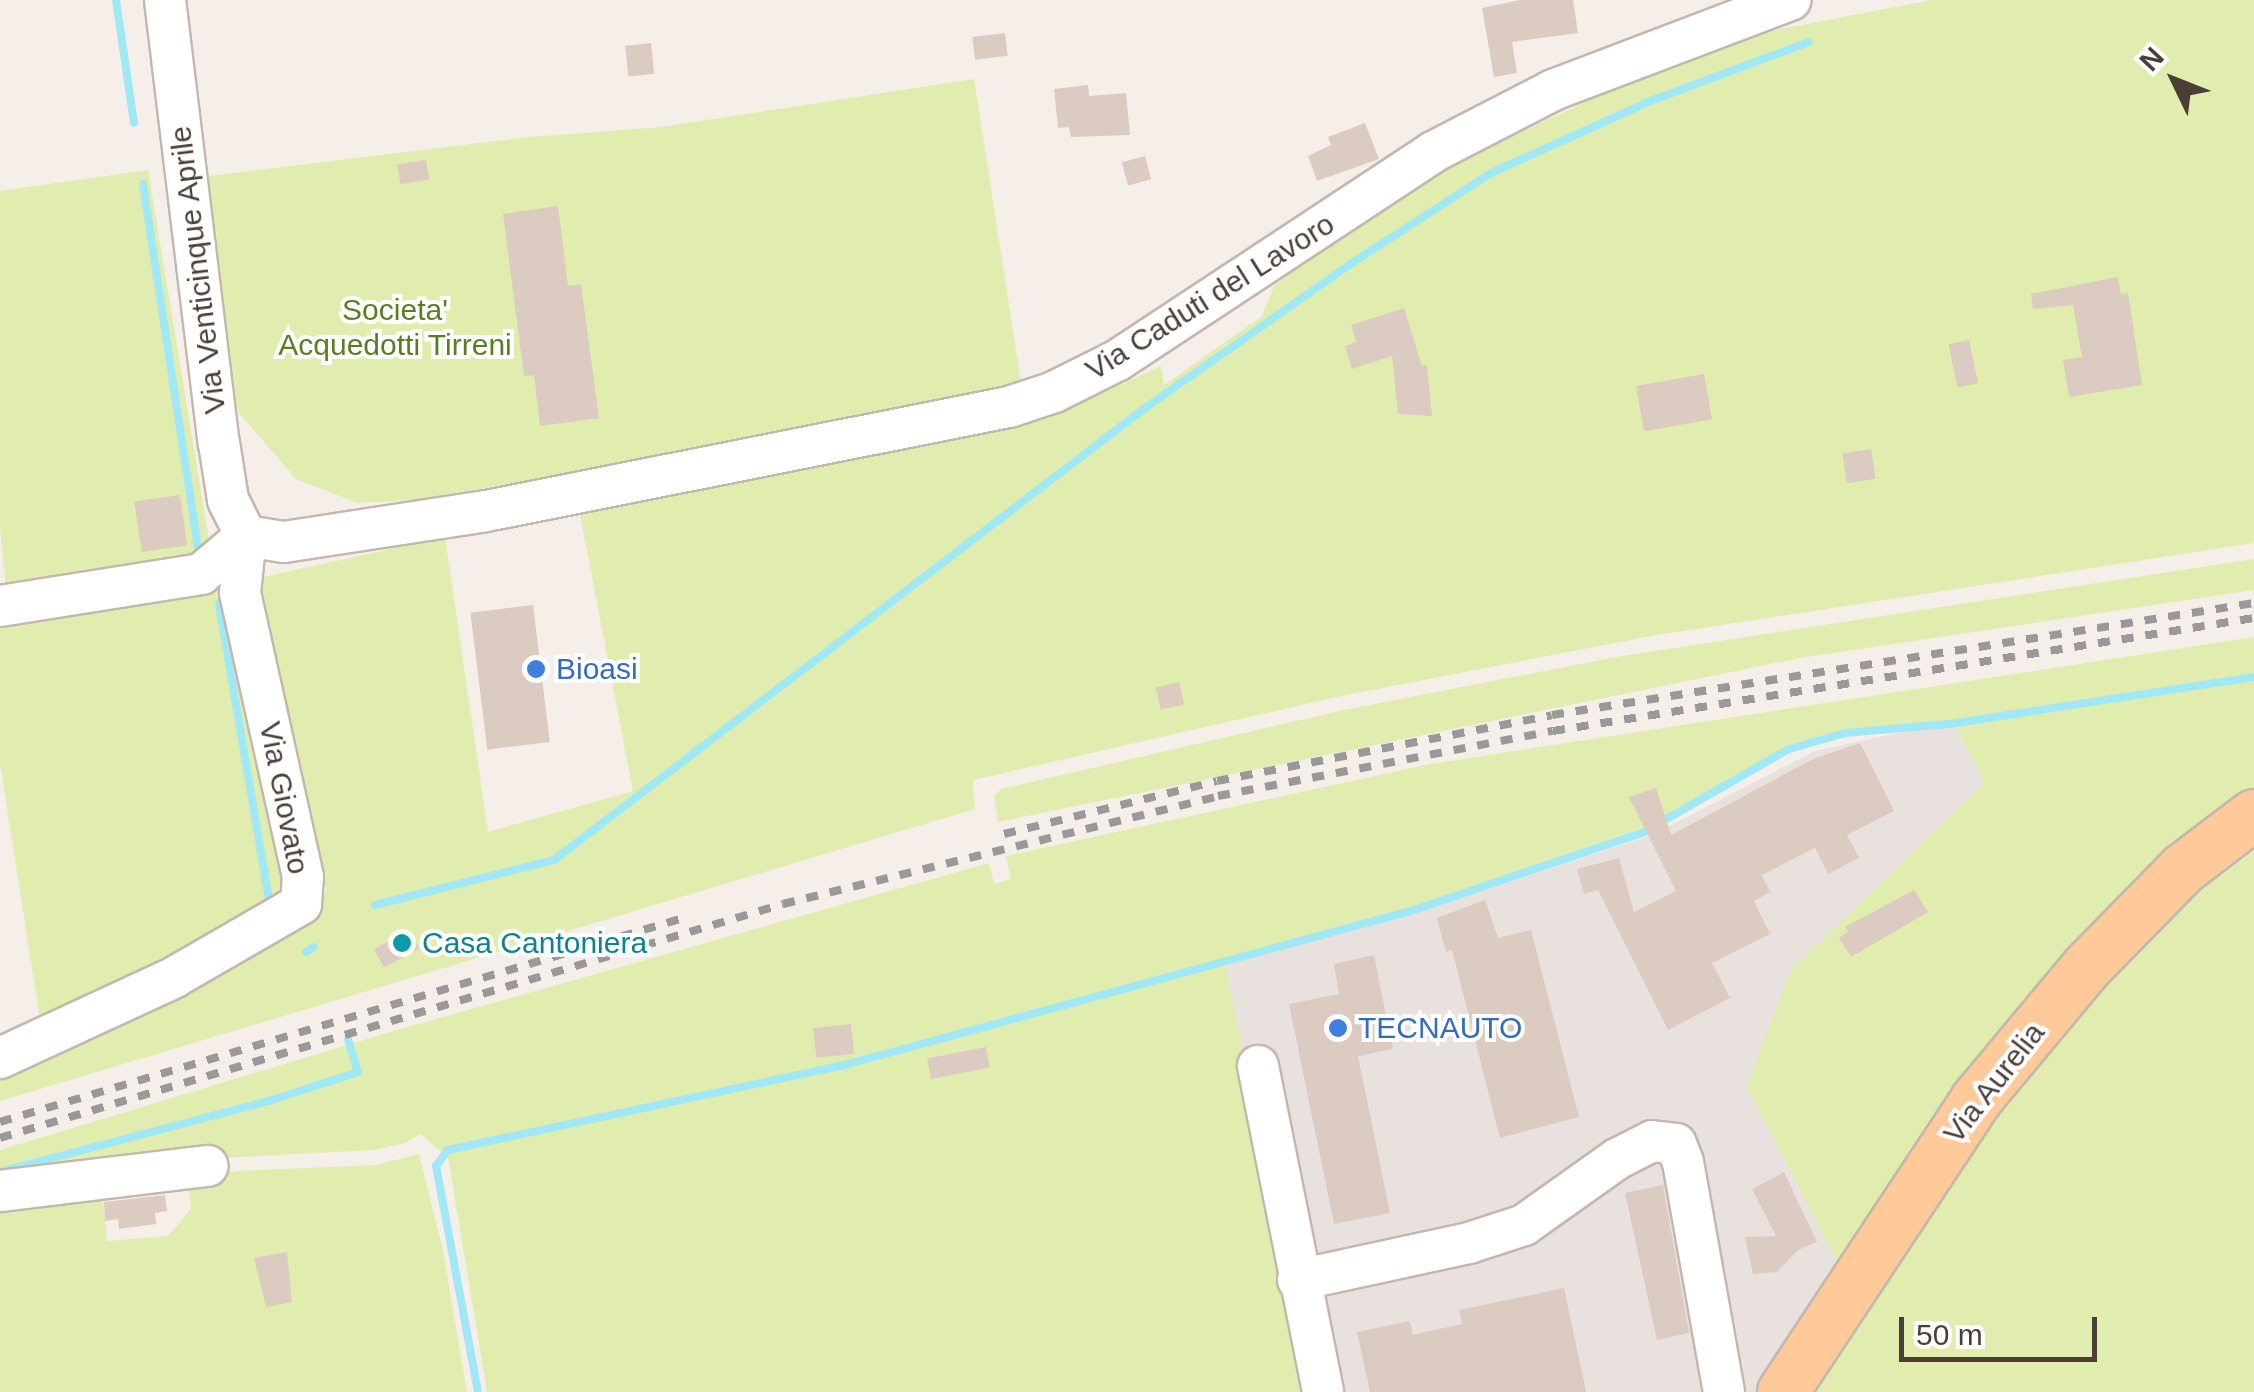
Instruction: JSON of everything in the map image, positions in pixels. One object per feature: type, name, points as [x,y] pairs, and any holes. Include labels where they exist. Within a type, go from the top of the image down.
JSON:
[{"type":"main road","name":"Via Aurelia","points":[[1783,1392],[1976,1100],[2086,968],[2182,869],[2254,815]]},
{"type":"street","name":"Via Venticinque Aprile","points":[[164,0],[219,443],[228,500],[246,536]]},
{"type":"street","name":"Via Caduti del Lavoro","points":[[246,536],[284,542],[644,481],[1009,406],[1054,392],[1118,360],[1433,152],[1554,90],[1790,0]]},
{"type":"street","points":[[0,606],[201,574],[246,536]]},
{"type":"street","name":"Via Giovato","points":[[0,1058],[173,978],[301,904],[303,877],[240,593],[246,536]]},
{"type":"street","points":[[1258,1066],[1323,1392]]},
{"type":"street","points":[[1298,1280],[1470,1243],[1524,1225],[1617,1158],[1652,1142],[1676,1144],[1683,1162],[1724,1392]]},
{"type":"street","points":[[0,1191],[207,1166]]},
{"type":"shaded area","points":[[1953,721],[1985,783],[1791,971],[1747,1087],[1837,1262],[1758,1392],[1310,1392],[1223,966],[1418,912],[1652,835],[1815,751]]},
{"type":"green space","points":[[1932,0],[2254,0],[2254,543],[1651,636],[1346,695],[973,780],[975,809],[0,1101],[0,1068],[214,963],[327,891],[295,806],[249,580],[445,537],[488,832],[633,791],[579,509],[1050,417],[1161,366],[1164,385],[1262,316],[1274,286],[1404,187],[1664,65],[1765,32]]},
{"type":"green space","name":"Societa' Acquedotti Tirreni","points":[[974,79],[1022,389],[415,500],[358,503],[296,479],[239,413],[220,355],[201,177],[529,137],[661,127]]},
{"type":"green space","points":[[148,170],[209,539],[208,556],[7,598],[0,528],[0,191]]},
{"type":"green space","points":[[2254,559],[2254,590],[1800,658],[998,822],[994,796],[1001,789],[1344,710],[1616,657]]},
{"type":"green space","points":[[226,578],[289,852],[282,902],[41,1026],[0,763],[0,619]]},
{"type":"green space","points":[[2254,637],[2254,800],[2111,913],[2041,981],[1932,1116],[1837,1262],[1747,1087],[1790,971],[1985,783],[1953,721],[1845,731],[1791,744],[1665,820],[1413,907],[1224,959],[1310,1392],[487,1392],[448,1157],[420,1134],[405,1143],[373,1150],[203,1159],[0,1183],[0,1150],[390,1032],[989,863],[994,884],[1011,879],[1006,856],[1430,764]]},
{"type":"green space","points":[[2254,851],[2254,1392],[1816,1392],[1876,1292],[2024,1074],[2183,903]]},
{"type":"green space","points":[[419,1154],[443,1251],[467,1392],[0,1392],[0,1201],[102,1187],[107,1241],[168,1236],[191,1209],[188,1179],[238,1171],[376,1165]]},
{"type":"building","points":[[1520,0],[1573,0],[1578,33],[1512,42],[1517,73],[1494,77],[1482,8]]},
{"type":"building","points":[[1005,33],[1008,56],[975,60],[972,37]]},
{"type":"building","points":[[651,43],[654,74],[628,77],[625,46]]},
{"type":"building","points":[[1088,85],[1089,96],[1126,93],[1130,135],[1071,137],[1069,127],[1058,128],[1054,89]]},
{"type":"building","points":[[1365,123],[1379,159],[1317,181],[1308,156],[1331,145],[1328,137]]},
{"type":"building","points":[[1145,156],[1151,179],[1128,185],[1122,162]]},
{"type":"building","points":[[426,160],[429,180],[400,184],[397,165]]},
{"type":"building","points":[[558,206],[568,286],[581,284],[599,418],[540,426],[534,375],[524,376],[503,214]]},
{"type":"building","points":[[2118,277],[2121,294],[2128,293],[2142,385],[2069,397],[2063,360],[2082,357],[2073,305],[2033,309],[2031,294]]},
{"type":"building","points":[[1404,308],[1422,366],[1427,365],[1432,416],[1398,414],[1392,356],[1352,369],[1345,346],[1356,342],[1351,325]]},
{"type":"building","points":[[1969,340],[1978,383],[1958,387],[1948,344]]},
{"type":"building","points":[[1704,374],[1712,419],[1644,431],[1636,386]]},
{"type":"building","points":[[1871,449],[1876,479],[1847,483],[1842,454]]},
{"type":"building","points":[[180,495],[187,546],[142,552],[134,501]]},
{"type":"building","points":[[533,605],[550,742],[487,750],[470,613]]},
{"type":"building","points":[[1179,682],[1184,704],[1161,710],[1156,687]]},
{"type":"building","points":[[1860,743],[1894,811],[1847,835],[1859,858],[1828,874],[1815,848],[1762,875],[1770,892],[1754,901],[1770,934],[1712,963],[1730,998],[1668,1030],[1598,890],[1584,894],[1577,869],[1619,858],[1634,912],[1676,891],[1629,797],[1656,788],[1671,835],[1813,759]]},
{"type":"building","points":[[1914,890],[1928,912],[1851,957],[1839,938],[1848,932],[1845,927]]},
{"type":"building","points":[[1485,900],[1498,938],[1531,930],[1579,1117],[1500,1138],[1452,950],[1446,952],[1437,918]]},
{"type":"building","name":"Casa Cantoniera","points":[[409,930],[419,948],[384,968],[374,949]]},
{"type":"building","points":[[1374,955],[1393,1049],[1358,1056],[1390,1213],[1334,1224],[1289,1004],[1339,994],[1334,964]]},
{"type":"building","points":[[851,1024],[854,1054],[816,1058],[813,1028]]},
{"type":"building","points":[[986,1047],[990,1068],[931,1079],[927,1058]]},
{"type":"building","points":[[1784,1172],[1817,1242],[1798,1250],[1777,1272],[1753,1274],[1745,1237],[1776,1236],[1752,1189]]},
{"type":"building","points":[[1663,1185],[1689,1333],[1657,1340],[1625,1193]]},
{"type":"building","points":[[165,1195],[167,1211],[155,1213],[156,1224],[119,1229],[118,1219],[105,1221],[104,1202]]},
{"type":"building","points":[[287,1252],[292,1302],[266,1307],[254,1258]]},
{"type":"building","points":[[1564,1288],[1586,1392],[1370,1392],[1357,1332],[1410,1321],[1413,1335],[1462,1324],[1459,1310]]},
{"type":"waterway","points":[[116,0],[134,123]]},
{"type":"waterway","points":[[375,905],[554,860],[1145,408],[1355,261],[1491,173],[1653,100],[1809,42]]},
{"type":"waterway","points":[[143,184],[198,548]]},
{"type":"waterway","points":[[219,604],[269,901]]},
{"type":"waterway","points":[[478,1392],[436,1166],[448,1150],[848,1064],[1414,910],[1644,832],[1789,749],[1845,733],[1950,724],[2254,677]]},
{"type":"waterway","points":[[306,952],[314,947]]},
{"type":"waterway","points":[[0,1172],[269,1101],[358,1072],[348,1040]]},
{"type":"railway","points":[[1004,834],[1217,781],[1552,715],[2254,603]]},
{"type":"railway","points":[[0,1138],[783,904],[1218,796],[1553,731],[2254,618]]},
{"type":"railway","points":[[0,1122],[680,919]]},
{"type":"place","name":"Bioasi","points":[[536,669]]},
{"type":"place","name":"Casa Cantoniera","points":[[402,943]]},
{"type":"place","name":"TECNAUTO","points":[[1338,1028]]}]
